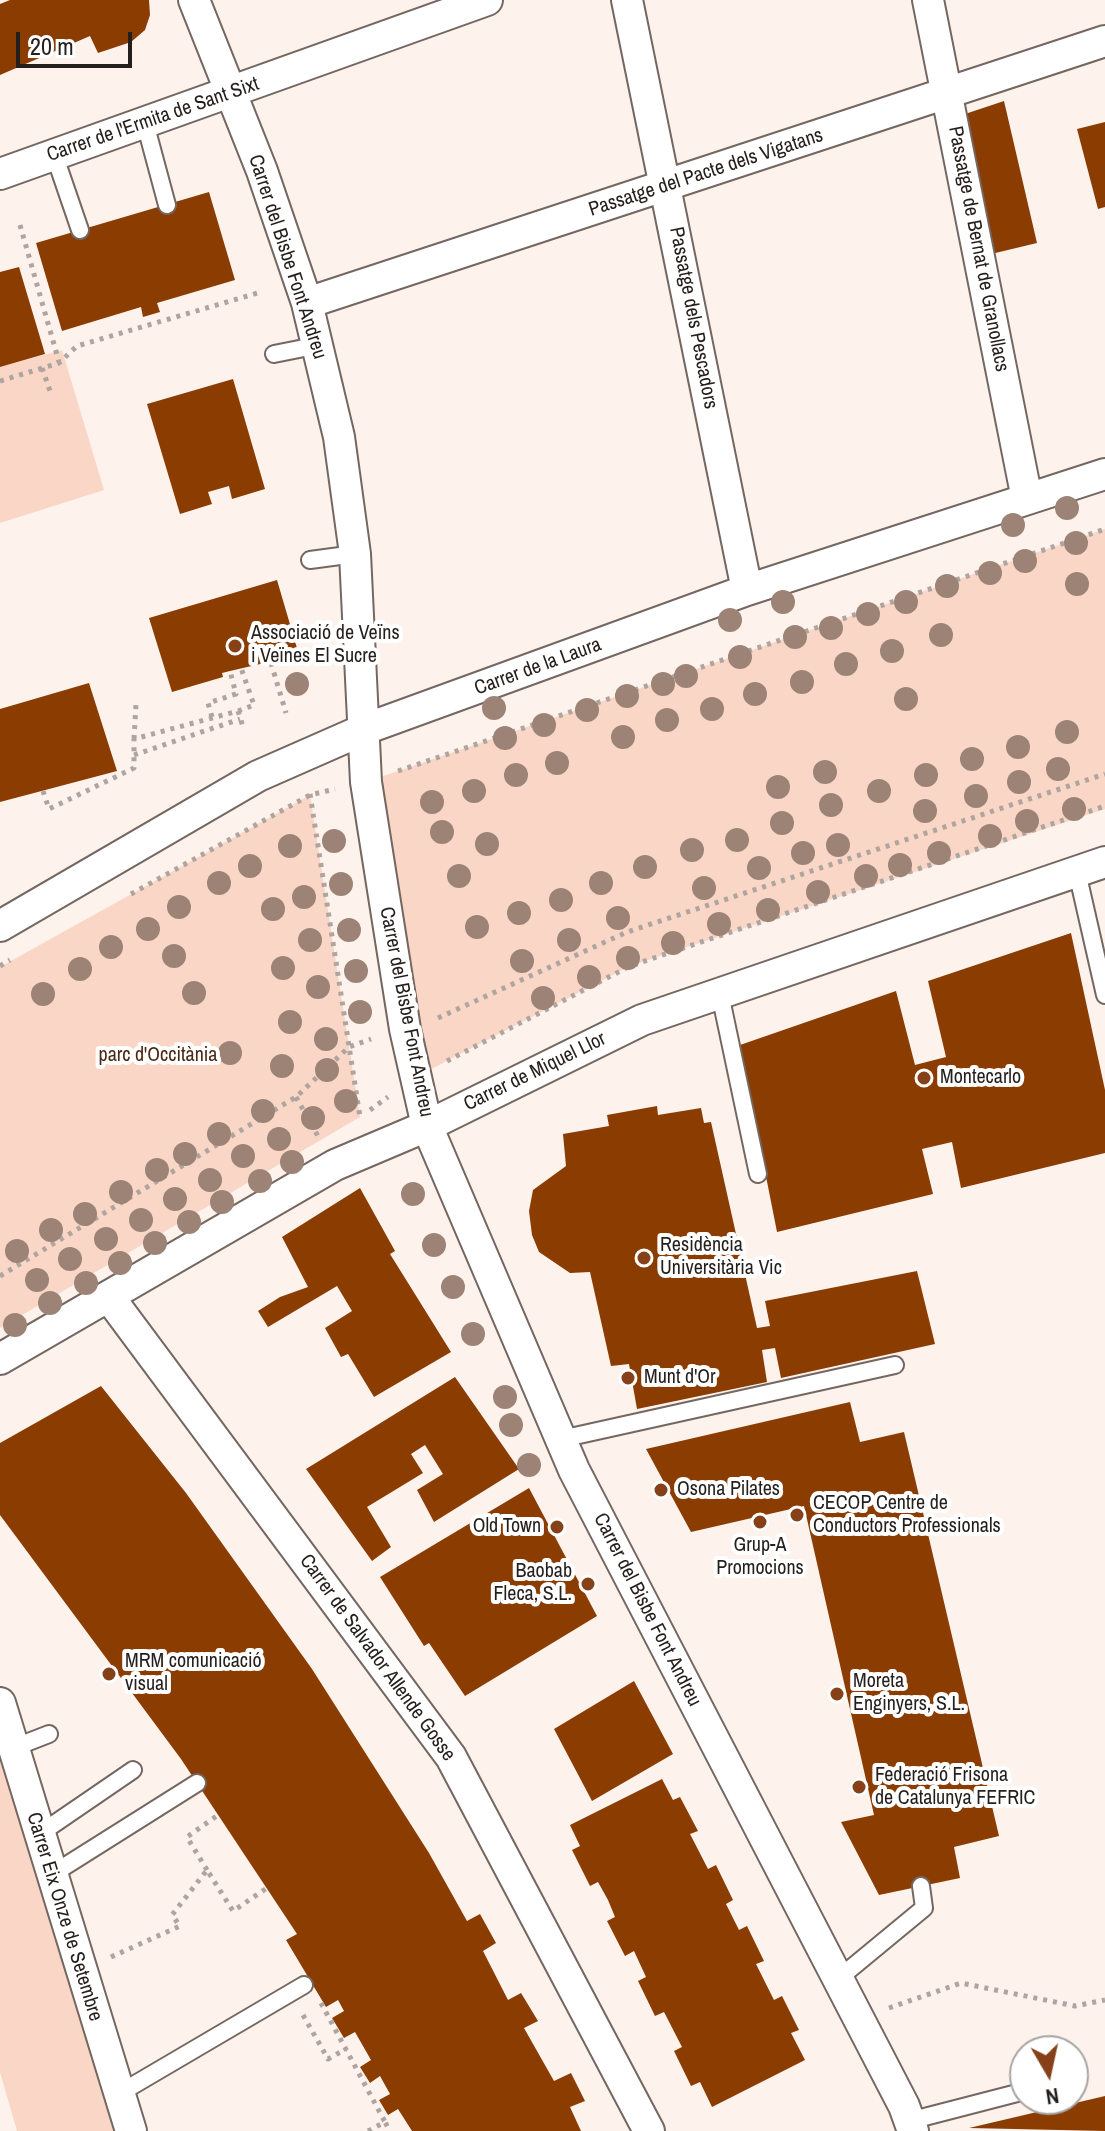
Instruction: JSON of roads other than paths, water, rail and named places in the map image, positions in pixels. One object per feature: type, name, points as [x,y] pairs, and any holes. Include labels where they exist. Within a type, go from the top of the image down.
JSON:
[{"type":"street","name":"Carrer del Bisbe Font Andreu","points":[[194,0],[262,171],[307,303],[339,437],[355,554],[366,782],[405,1029],[427,1126],[561,1439],[911,2126]]},
{"type":"street","name":"Carrer de l'Ermita de Sant Sixt","points":[[0,174],[487,0]]},
{"type":"street","name":"Passatge dels Pescadors","points":[[627,0],[747,590]]},
{"type":"street","name":"Passatge de Bernat de Granollacs","points":[[928,0],[1027,499]]},
{"type":"street","name":"Passatge del Pacte dels Vigatans","points":[[307,303],[667,188],[1105,41]]},
{"type":"street","name":"Carrer de la Laura","points":[[2,920],[258,776],[365,729],[747,590],[1105,474]]},
{"type":"street","name":"Carrer de Miquel Llor","points":[[0,1359],[335,1165],[427,1126],[642,1020],[1091,867]]},
{"type":"street","name":"Carrer de Salvador Allende Gosse","points":[[109,1297],[451,1757],[649,2131]]},
{"type":"street","name":"Carrer Eix Onze de Setembre","points":[[0,1703],[131,2131]]},
{"type":"lane","points":[[145,123],[167,205]]},
{"type":"lane","points":[[54,154],[80,230]]},
{"type":"lane","points":[[274,354],[319,345]]},
{"type":"lane","points":[[310,560],[355,554]]},
{"type":"lane","points":[[1091,867],[1105,995]]},
{"type":"lane","points":[[720,994],[758,1174]]},
{"type":"lane","points":[[561,1439],[895,1365]]},
{"type":"lane","points":[[13,1748],[49,1734]]},
{"type":"lane","points":[[38,1835],[133,1770]]},
{"type":"lane","points":[[51,1875],[197,1783]]},
{"type":"lane","points":[[838,1979],[924,1908],[921,1886]]},
{"type":"lane","points":[[120,2093],[297,1989]]},
{"type":"lane","points":[[911,2126],[1009,2096]]},
{"type":"place","name":"Associació de Veïns i Veïnes El Sucre","points":[[235,646]]},
{"type":"place","name":"Montecarlo","points":[[924,1078]]},
{"type":"place","name":"Residència Universitària Vic","points":[[644,1258]]},
{"type":"place","name":"Munt d'Or","points":[[628,1378]]},
{"type":"place","name":"Osona Pilates","points":[[661,1490]]},
{"type":"place","name":"CECOP Centre de Conductors Professionals","points":[[797,1515]]},
{"type":"place","name":"Grup-A Promocions","points":[[760,1522]]},
{"type":"place","name":"Old Town","points":[[557,1527]]},
{"type":"place","name":"Baobab Fleca, S.L.","points":[[588,1584]]},
{"type":"place","name":"MRM comunicació visual","points":[[109,1674]]},
{"type":"place","name":"Moreta Enginyers, S.L.","points":[[837,1694]]},
{"type":"place","name":"Federació Frisona de Catalunya FEFRIC","points":[[859,1787]]},
{"type":"park label","name":"parc d'Occitània","points":[[158,1056]]}]
